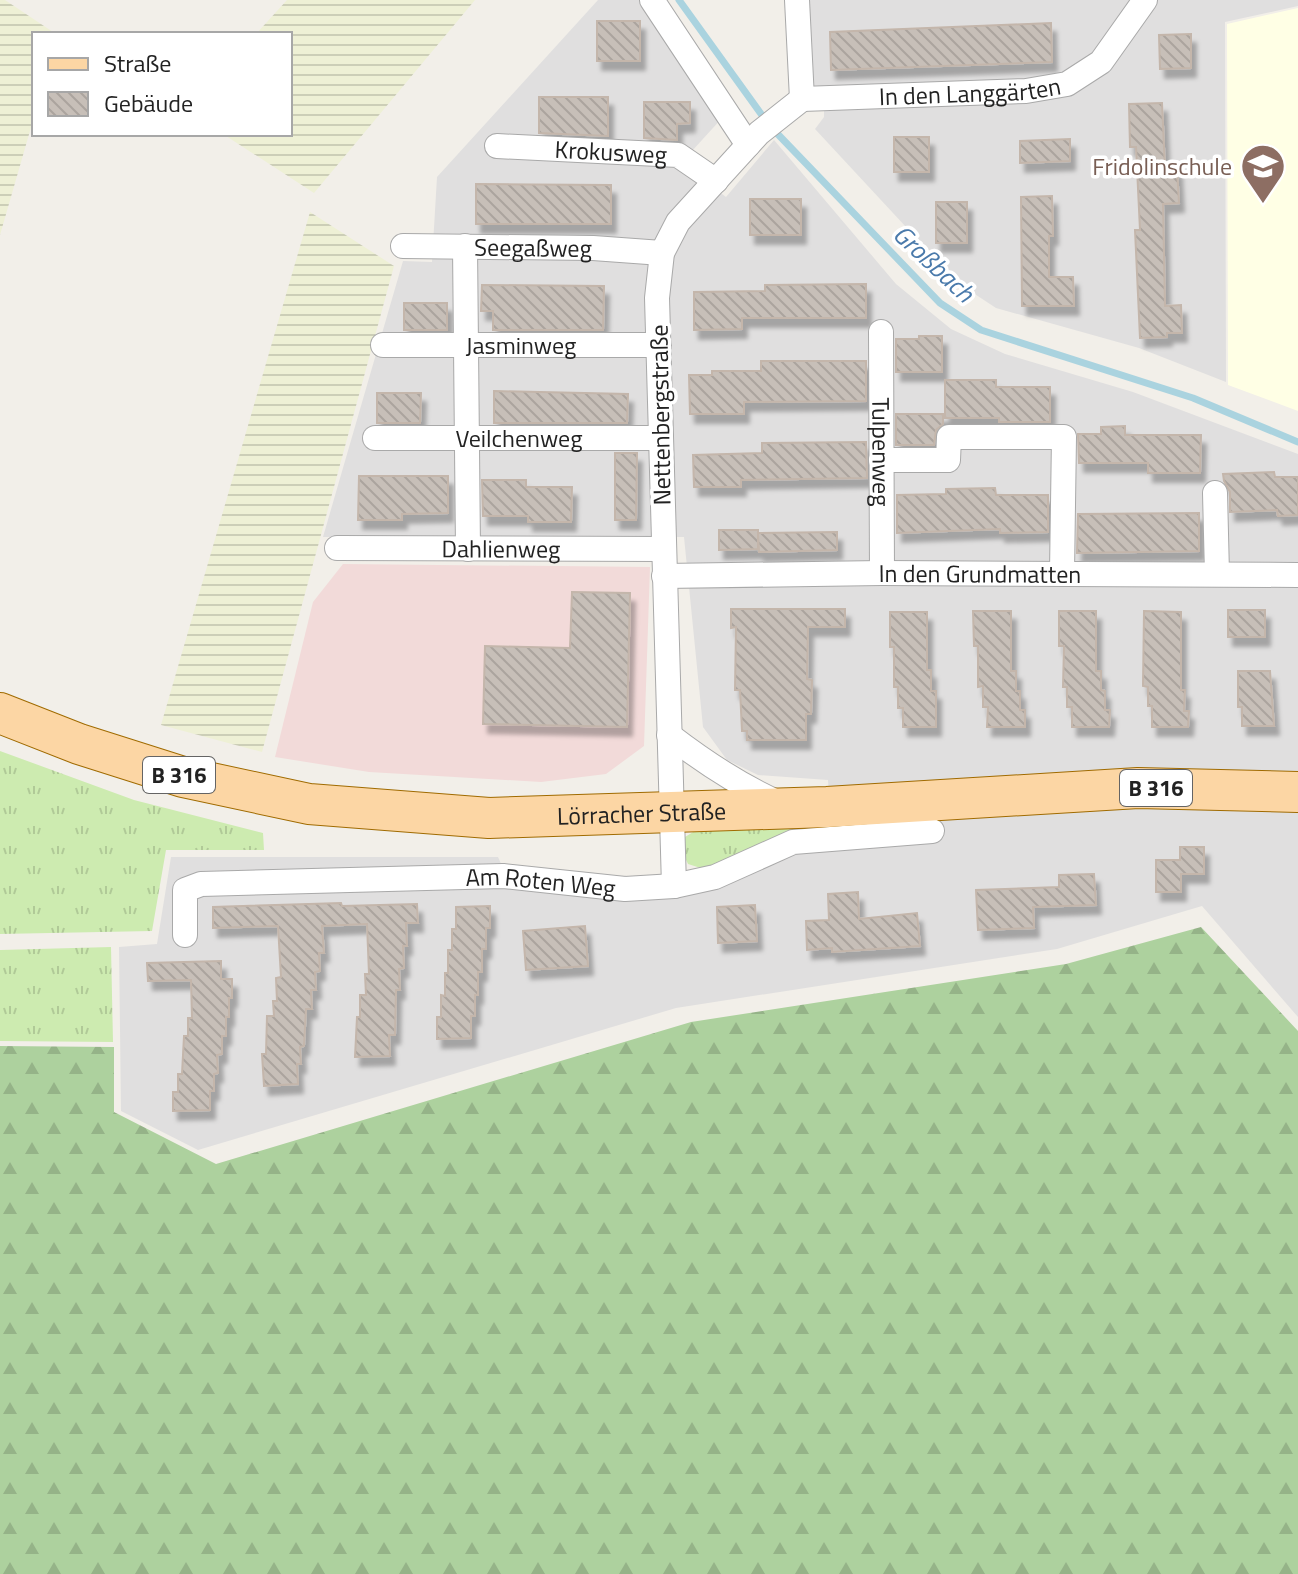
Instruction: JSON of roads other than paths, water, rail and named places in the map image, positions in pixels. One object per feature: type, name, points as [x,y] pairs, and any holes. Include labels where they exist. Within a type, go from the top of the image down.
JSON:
[{"type":"main road","name":"Lörracher Straße","points":[[0,713],[79,744],[183,777],[309,804],[489,818],[790,808],[1138,788],[1298,792]]},
{"type":"street","points":[[652,0],[754,139]]},
{"type":"street","points":[[794,104],[797,0]]},
{"type":"street","name":"In den Langgärten","points":[[794,104],[1026,91],[1067,84],[1101,62],[1145,0]]},
{"type":"street","name":"Nettenbergstraße","points":[[674,886],[657,298],[662,253],[678,222],[754,139],[794,104]]},
{"type":"street","name":"Krokusweg","points":[[497,146],[678,155],[716,181]]},
{"type":"street","name":"Seegaßweg","points":[[403,246],[593,248],[662,253]]},
{"type":"street","points":[[465,246],[468,549]]},
{"type":"street","name":"Tulpenweg","points":[[881,332],[882,573]]},
{"type":"street","name":"Jasminweg","points":[[383,345],[659,345]]},
{"type":"street","points":[[881,460],[948,460],[949,437],[1064,437],[1062,572]]},
{"type":"street","name":"Veilchenweg","points":[[375,438],[661,438]]},
{"type":"street","points":[[1215,493],[1217,574]]},
{"type":"street","name":"Dahlienweg","points":[[337,548],[663,549]]},
{"type":"street","name":"In den Grundmatten","points":[[664,576],[1062,572],[1298,575]]},
{"type":"street","points":[[669,735],[708,765],[747,789],[790,808]]},
{"type":"street","name":"Am Roten Weg","points":[[185,935],[185,890],[201,884],[503,876],[625,889],[674,886],[715,877],[793,842],[932,831]]},
{"type":"waterway","name":"Großbach","points":[[679,0],[769,125],[940,303],[981,330],[1193,398],[1298,442]]},
{"type":"place","name":"Fridolinschule","points":[[1263,205]]}]
